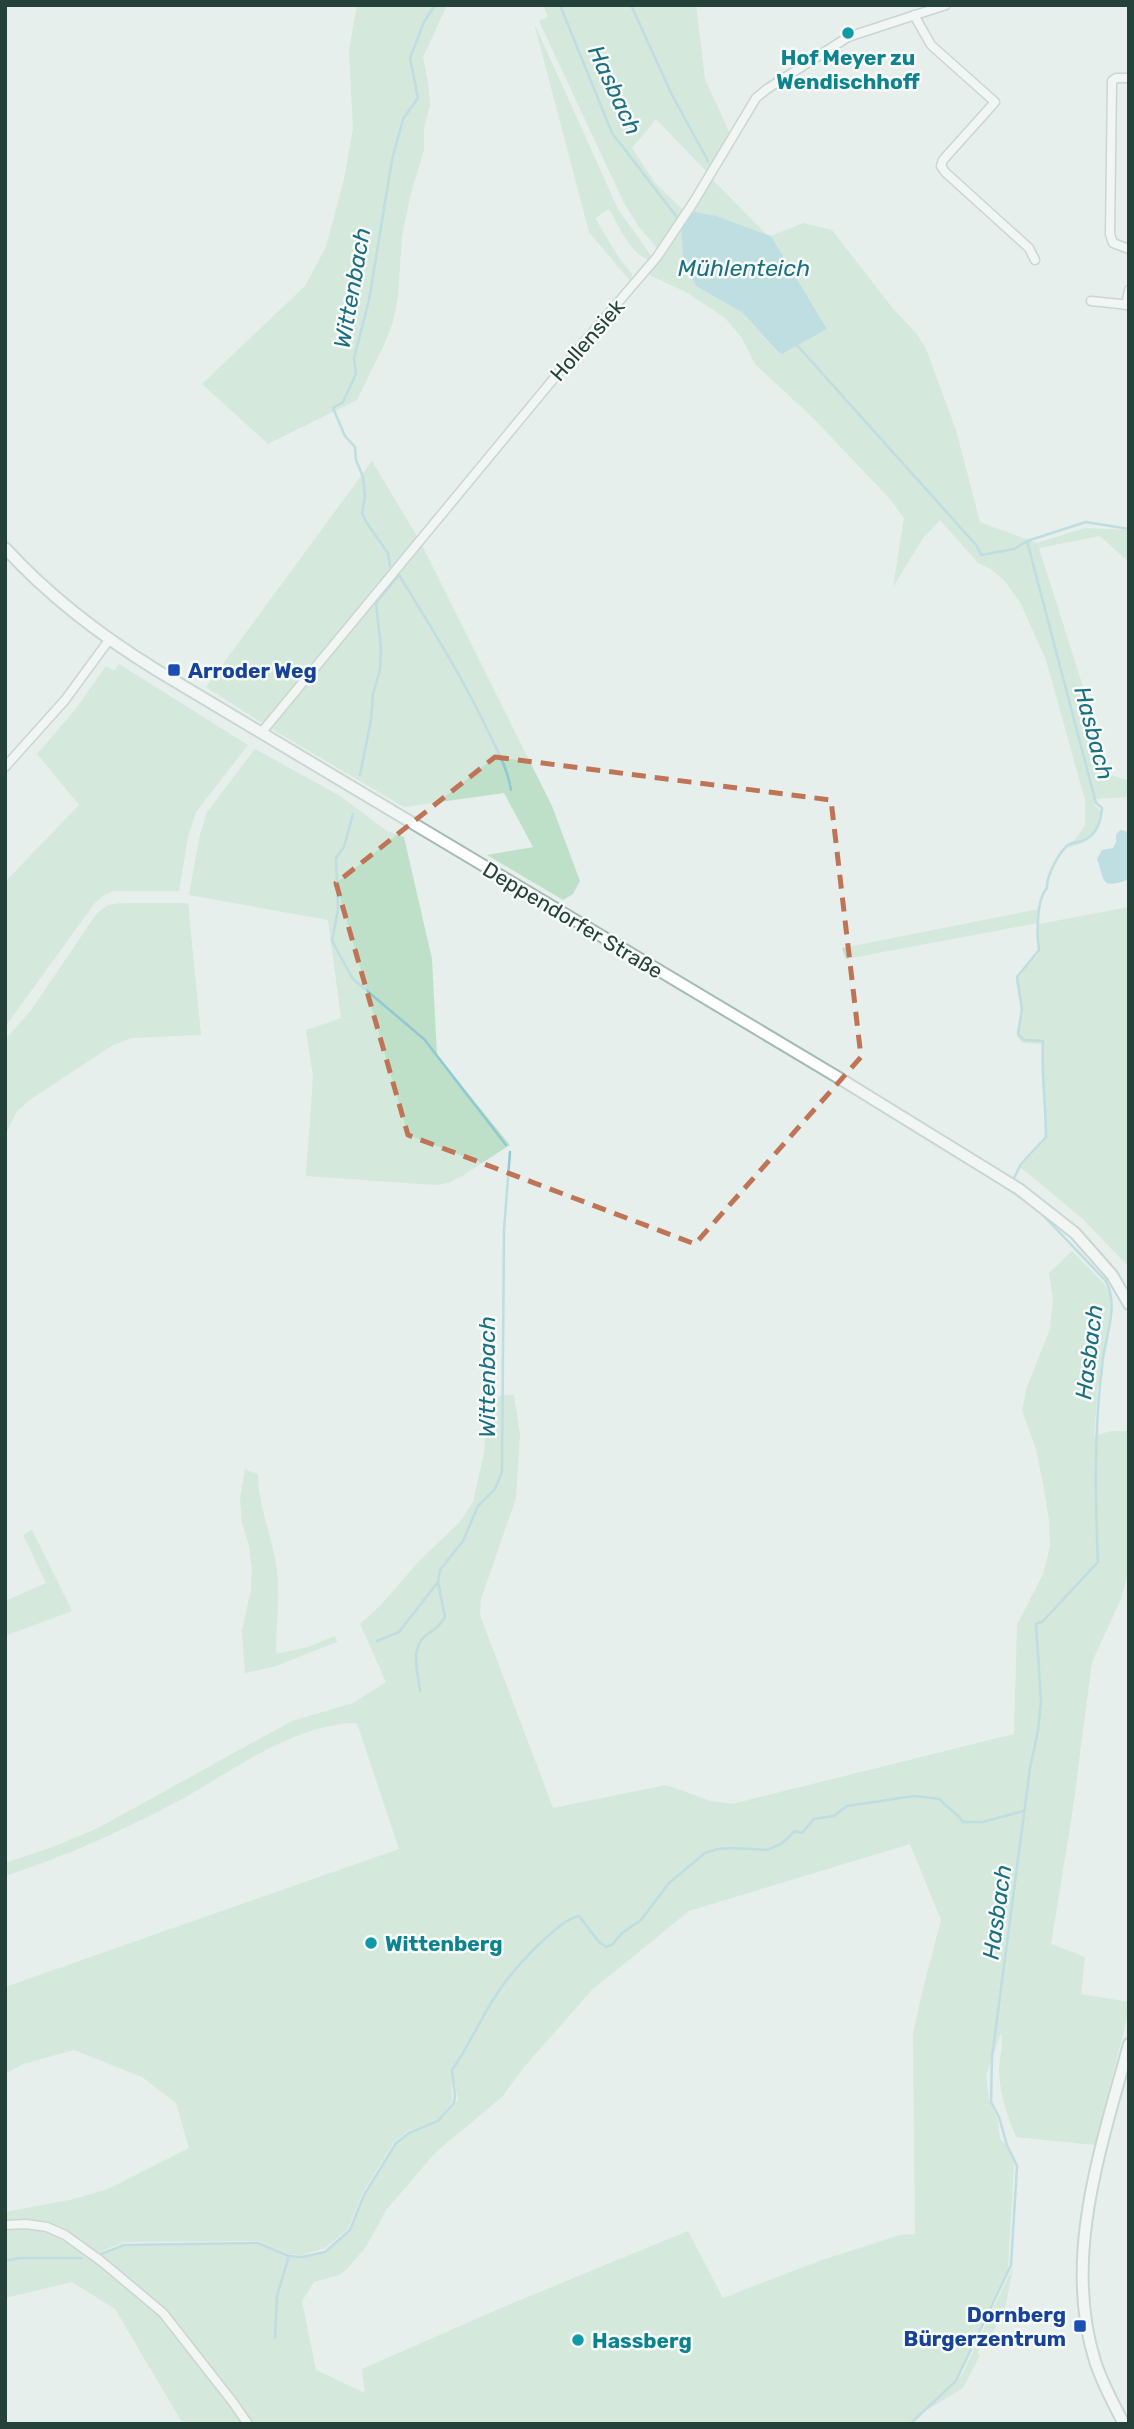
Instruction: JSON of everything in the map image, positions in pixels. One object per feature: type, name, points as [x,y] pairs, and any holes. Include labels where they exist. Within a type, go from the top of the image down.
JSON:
[{"type":"street","name":"Hollensiek","points":[[261,733],[657,257],[694,203],[756,98],[848,37],[946,5]]},
{"type":"street","points":[[914,15],[931,45],[995,102],[943,160],[941,166],[944,172],[1029,247],[1035,260]]},
{"type":"street","points":[[1129,78],[1116,78],[1112,81],[1110,234],[1113,243],[1129,249]]},
{"type":"street","points":[[1091,301],[1127,305],[1129,290]]},
{"type":"street","name":"Deppendorfer Straße","points":[[5,548],[62,603],[109,640],[839,1078],[1018,1189],[1075,1233],[1112,1275],[1129,1304]]},
{"type":"street","points":[[5,767],[65,699],[109,640]]},
{"type":"street","points":[[1125,2424],[1103,2383],[1092,2351],[1085,2312],[1083,2273],[1084,2239],[1091,2189],[1129,2043]]},
{"type":"street","points":[[5,2225],[47,2227],[65,2235],[100,2261],[163,2313],[248,2424]]},
{"type":"highlighted area","points":[[495,757],[831,800],[861,1057],[695,1244],[408,1135],[336,883]]},
{"type":"green space","points":[[357,5],[447,5],[423,57],[430,105],[424,128],[424,150],[402,236],[398,297],[393,322],[357,400],[268,444],[202,384],[305,286],[326,247],[344,179],[353,129],[349,50]]},
{"type":"green space","points":[[543,5],[696,5],[705,79],[731,136],[708,173],[656,119],[632,148],[655,183],[685,212],[662,247],[657,248],[624,203],[539,21],[548,17]]},
{"type":"green space","points":[[534,23],[618,209],[652,257],[649,260],[636,251],[625,238],[609,209],[595,218],[632,274],[631,282],[589,232]]},
{"type":"green space","points":[[711,178],[766,234],[704,213],[691,214]]},
{"type":"green space","points":[[803,223],[832,230],[926,349],[956,430],[980,522],[1037,543],[1085,528],[1129,530],[1129,562],[1100,536],[1039,548],[1111,775],[1129,781],[1129,797],[1094,799],[1095,806],[1101,811],[1098,826],[1092,836],[1082,843],[1068,848],[1085,826],[1085,800],[1046,660],[1021,604],[1004,580],[978,563],[940,520],[923,538],[893,587],[904,518],[890,499],[813,418],[755,364],[742,338],[725,318],[686,292],[647,274],[681,228],[683,256],[696,286],[743,313],[777,352],[782,354],[827,329],[771,236]]},
{"type":"green space","points":[[372,461],[418,538],[264,724],[206,687]]},
{"type":"green space","points":[[421,543],[552,806],[580,881],[573,894],[563,900],[487,855],[533,847],[504,793],[404,807],[270,728]]},
{"type":"green space","points":[[119,664],[248,745],[196,812],[188,837],[179,891],[114,891],[104,895],[94,904],[5,1027],[5,882],[79,805],[37,754],[75,710],[106,666],[114,671]]},
{"type":"green space","points":[[255,749],[340,796],[387,831],[404,837],[432,959],[437,1055],[510,1145],[448,1183],[435,1185],[306,1176],[313,1077],[306,1030],[341,1018],[328,920],[189,895],[207,812]]},
{"type":"green space","points":[[188,903],[201,1035],[131,1038],[113,1045],[31,1099],[17,1111],[5,1135],[5,1040],[32,1009],[97,913],[108,905]]},
{"type":"green space","points":[[1129,907],[1129,1267],[1083,1219],[1020,1167],[1045,1140],[1042,1044],[1023,1043],[1017,1037],[1021,1011],[1016,980],[1039,953],[1036,937],[1038,923],[846,959],[842,948],[1039,909],[1039,924]]},
{"type":"green space","points":[[1072,1251],[1104,1284],[1110,1294],[1110,1313],[1102,1361],[1103,1375],[1098,1387],[1094,1436],[1111,1431],[1129,1431],[1129,1569],[1121,1599],[1092,1662],[1072,1815],[1051,1944],[1085,1957],[1081,1994],[1129,2002],[1129,2010],[1095,2145],[1016,2137],[1001,2088],[1001,2033],[986,2075],[989,2100],[998,2120],[1000,2139],[1008,2147],[1014,2165],[1008,2268],[953,2383],[908,2424],[183,2424],[115,2309],[72,2282],[5,2298],[5,2229],[51,2234],[90,2258],[124,2246],[259,2244],[289,2257],[303,2258],[325,2253],[350,2231],[365,2195],[397,2143],[410,2134],[439,2122],[458,2100],[452,2068],[452,2102],[438,2120],[408,2131],[394,2142],[362,2194],[348,2229],[325,2248],[302,2255],[289,2254],[259,2241],[124,2242],[97,2253],[55,2226],[35,2222],[5,2222],[5,2212],[74,2199],[108,2189],[189,2148],[176,2103],[142,2077],[74,2050],[23,2064],[5,2074],[5,1987],[399,1849],[357,1723],[333,1725],[288,1740],[244,1762],[182,1799],[73,1851],[5,1876],[5,1863],[98,1828],[292,1721],[353,1703],[386,1682],[360,1624],[460,1522],[473,1502],[485,1438],[495,1401],[499,1396],[514,1395],[520,1435],[516,1498],[481,1599],[480,1615],[553,1808],[666,1785],[711,1801],[732,1804],[1014,1734],[1017,1625],[1043,1574],[1050,1547],[1043,1483],[1036,1449],[1022,1410],[1027,1387],[1050,1329],[1053,1301],[1049,1273]],"holes":[[[910,1844],[941,1920],[913,2034],[915,2234],[900,2235],[819,2261],[723,2298],[688,2231],[362,2369],[365,2393],[316,2370],[302,2301],[314,2282],[339,2275],[347,2269],[366,2247],[386,2210],[437,2151],[502,2097],[524,2067],[592,1990],[689,1911]]]},
{"type":"green space","points":[[245,1469],[258,1474],[260,1499],[275,1558],[278,1591],[276,1654],[308,1647],[335,1636],[337,1642],[273,1667],[245,1673],[242,1630],[251,1590],[252,1569],[240,1499]]},
{"type":"green space","points":[[32,1530],[72,1611],[5,1636],[5,1601],[46,1583],[23,1535]]},
{"type":"green space","points":[[1013,2267],[1005,2310],[989,2339],[985,2338],[977,2353],[980,2355],[963,2388],[927,2410],[963,2373]]},
{"type":"water","name":"Mühlenteich","points":[[695,212],[716,216],[771,236],[827,329],[782,354],[743,313],[696,286],[683,256],[681,228]]},
{"type":"water","points":[[1120,830],[1129,832],[1129,879],[1112,884],[1105,881],[1097,859],[1102,850],[1113,848]]},
{"type":"waterway","name":"Wittenbach","points":[[390,566],[388,553],[362,513],[365,497],[363,477],[356,460],[355,447],[345,436],[333,408],[343,402],[356,374],[354,358],[369,300],[392,160],[403,119],[418,98],[410,58],[424,22],[435,5]]},
{"type":"waterway","name":"Hasbach","points":[[560,5],[612,133],[676,216]]},
{"type":"waterway","points":[[631,5],[672,95],[708,161]]},
{"type":"waterway","name":"Hasbach","points":[[795,343],[977,546],[981,555],[1014,549],[1027,541],[1096,803],[1102,808],[1099,823],[1092,835],[1068,845],[1054,865],[1039,909],[1039,950],[1017,977],[1022,1009],[1018,1034],[1024,1040],[1043,1041],[1046,1137],[1021,1164],[1012,1182]]},
{"type":"waterway","points":[[1027,541],[1086,522],[1129,529]]},
{"type":"waterway","name":"Wittenbach","points":[[360,775],[371,720],[373,694],[380,670],[381,648],[376,603],[399,575],[480,714],[503,762],[511,790]]},
{"type":"waterway","name":"Wittenbach","points":[[353,814],[344,847],[336,858],[338,910],[332,941],[353,979],[424,1039],[506,1145]]},
{"type":"waterway","name":"Wittenbach","points":[[420,1691],[416,1662],[420,1641],[445,1617],[438,1582],[440,1570],[463,1541],[478,1506],[495,1489],[502,1472],[504,1230],[510,1152]]},
{"type":"waterway","name":"Hasbach","points":[[1009,1188],[1027,1202]]},
{"type":"waterway","name":"Hasbach","points":[[910,2424],[956,2381],[1011,2265],[1017,2166],[991,2102],[992,2057],[1030,1768],[1038,1731],[1041,1701],[1036,1624],[1043,1621],[1098,1562],[1097,1434],[1100,1383],[1111,1318],[1111,1298],[1105,1280],[1038,1210]]},
{"type":"waterway","name":"Wittenbach","points":[[377,1641],[399,1632],[438,1582]]},
{"type":"waterway","points":[[101,2254],[124,2245],[258,2243],[289,2256],[302,2257],[325,2252],[350,2230],[364,2195],[396,2143],[409,2133],[438,2121],[454,2103],[452,2070],[496,1995],[527,1956],[560,1926],[579,1916],[599,1942],[606,1947],[612,1945],[622,1933],[641,1920],[669,1883],[705,1853],[732,1848],[767,1850],[781,1844],[795,1831],[802,1833],[814,1819],[834,1816],[847,1806],[914,1796],[940,1799],[963,1822],[983,1822],[1023,1811]]},
{"type":"waterway","points":[[275,2338],[277,2296],[289,2256]]},
{"type":"waterway","points":[[5,2261],[20,2258],[82,2258]]},
{"type":"place","name":"Hof Meyer zu Wendischhoff","points":[[848,33]]},
{"type":"place","name":"Arroder Weg","points":[[174,670]]},
{"type":"place","name":"Wittenberg","points":[[371,1943]]},
{"type":"place","name":"Dornberg Bürgerzentrum","points":[[1080,2326]]},
{"type":"place","name":"Hassberg","points":[[578,2340]]}]
